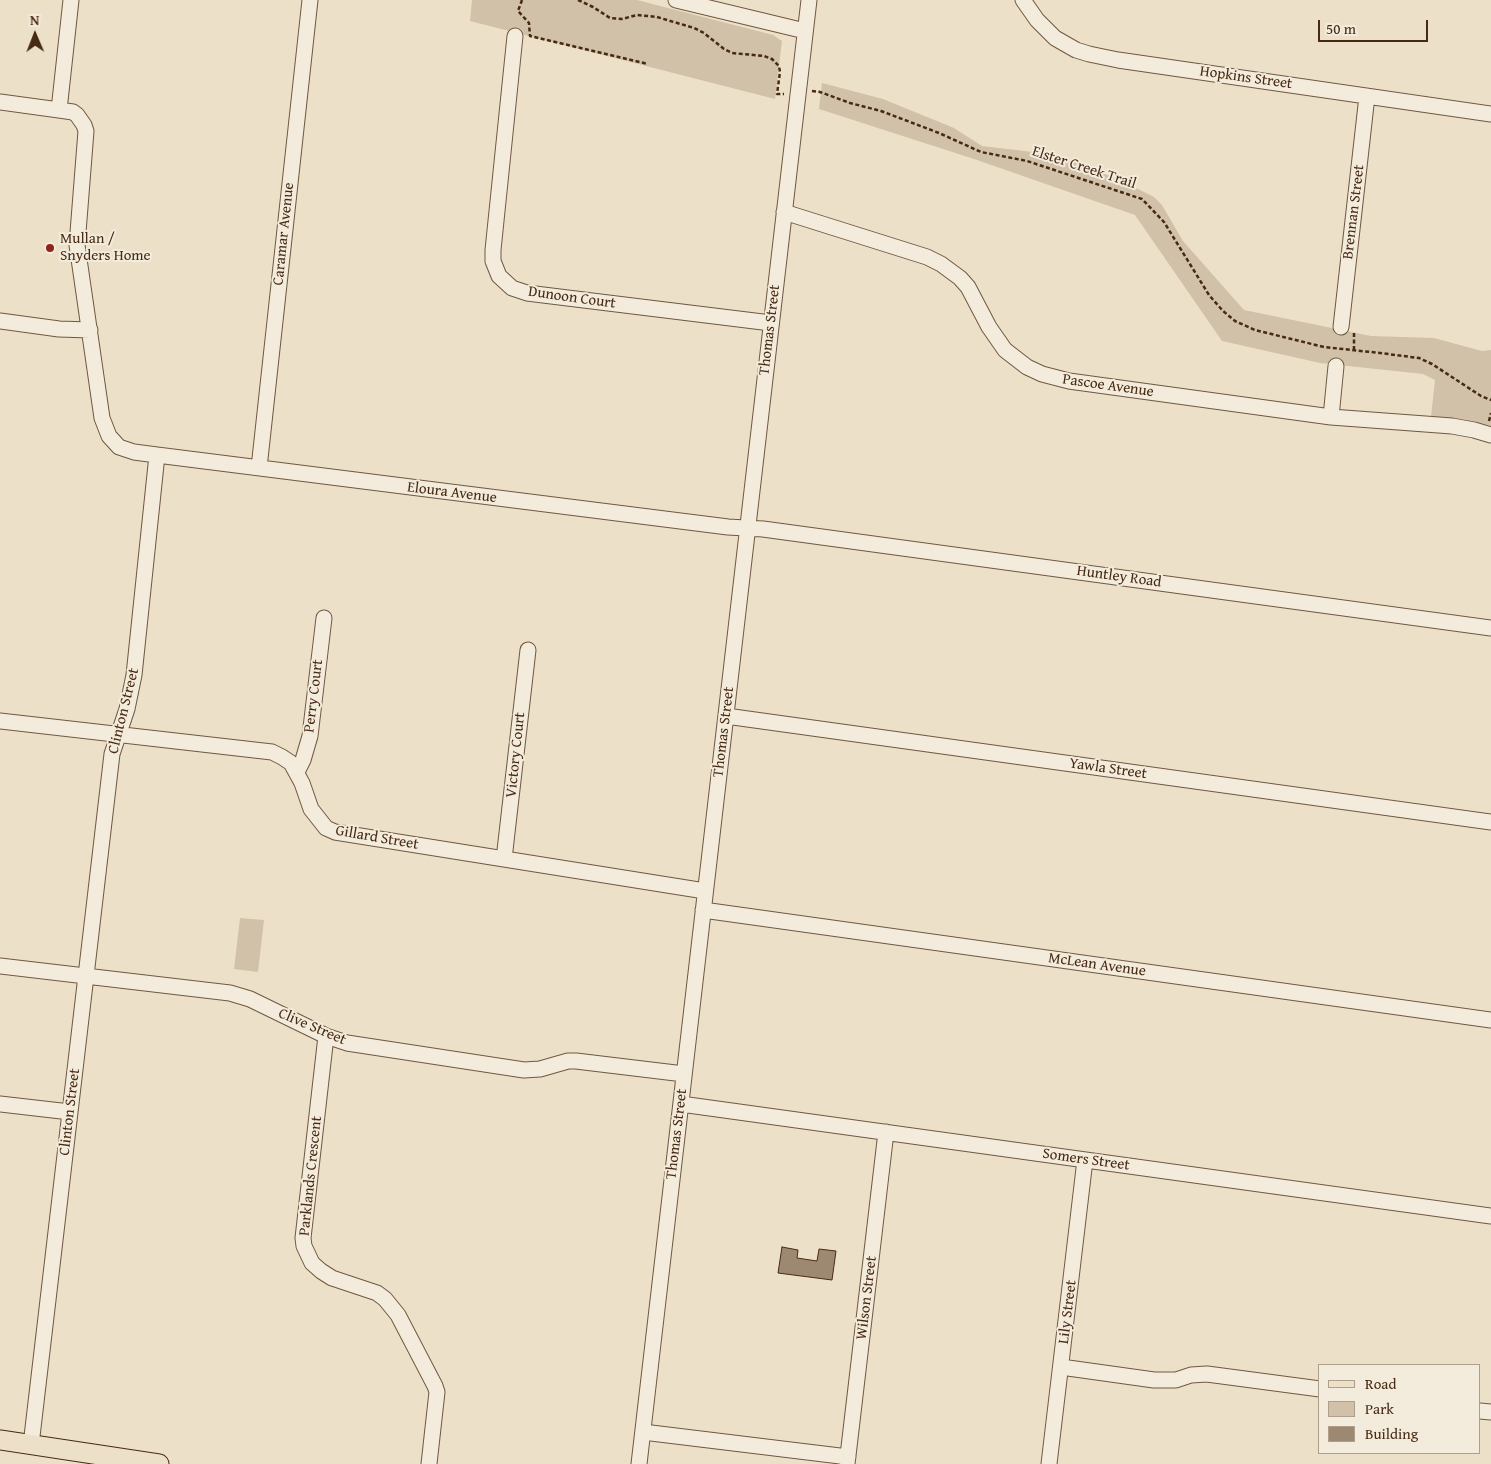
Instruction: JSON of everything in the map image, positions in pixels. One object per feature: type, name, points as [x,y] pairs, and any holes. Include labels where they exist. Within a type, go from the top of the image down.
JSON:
[{"type":"main road","points":[[0,1440],[31,1445],[85,1459],[159,1464]]},
{"type":"street","points":[[59,110],[71,0]]},
{"type":"street","name":"Caramar Avenue","points":[[259,468],[310,0]]},
{"type":"street","points":[[676,0],[805,31]]},
{"type":"street","name":"Thomas Street","points":[[639,1464],[809,0]]},
{"type":"street","name":"Hopkins Street","points":[[1022,0],[1055,38],[1076,50],[1089,54],[1118,60],[1491,114]]},
{"type":"street","name":"Dunoon Court","points":[[515,36],[493,250],[493,261],[499,276],[512,288],[527,292],[771,323]]},
{"type":"street","name":"Brennan Street","points":[[1341,327],[1368,96]]},
{"type":"street","points":[[0,102],[73,112],[84,125],[86,131],[77,245],[102,418],[109,436],[119,447],[125,450],[157,455]]},
{"type":"street","name":"Pascoe Avenue","points":[[784,212],[926,257],[941,264],[960,278],[968,287],[989,327],[1005,350],[1027,368],[1042,374],[1069,381],[1331,416],[1452,426],[1491,435]]},
{"type":"street","points":[[0,321],[59,329],[90,330]]},
{"type":"street","points":[[1331,416],[1336,366]]},
{"type":"street","name":"Eloura Avenue","points":[[157,455],[718,526],[747,528]]},
{"type":"street","name":"Clinton Street","points":[[31,1445],[112,754],[131,694],[134,675],[157,455]]},
{"type":"street","name":"Huntley Road","points":[[747,528],[1491,628]]},
{"type":"street","name":"Perry Court","points":[[297,772],[303,760],[310,736],[324,618]]},
{"type":"street","name":"Victory Court","points":[[504,859],[528,650]]},
{"type":"street","name":"Yawla Street","points":[[726,716],[1491,822]]},
{"type":"street","name":"Gillard Street","points":[[0,721],[262,750],[282,757],[291,763],[297,772],[311,809],[326,828],[335,832],[705,891]]},
{"type":"street","name":"McLean Avenue","points":[[703,910],[1491,1020]]},
{"type":"street","name":"Clive Street","points":[[0,966],[241,996],[326,1036],[346,1043],[524,1070],[540,1069],[568,1061],[576,1061],[684,1074]]},
{"type":"street","name":"Parklands Crescent","points":[[326,1036],[303,1238],[304,1246],[308,1256],[321,1271],[332,1278],[377,1292],[398,1315],[437,1392],[429,1464]]},
{"type":"street","points":[[0,1104],[70,1112]]},
{"type":"street","name":"Somers Street","points":[[681,1104],[1491,1216]]},
{"type":"street","name":"Wilson Street","points":[[848,1461],[886,1132]]},
{"type":"street","name":"Lily Street","points":[[1050,1464],[1085,1160]]},
{"type":"street","points":[[1061,1367],[1154,1380],[1176,1380],[1191,1375],[1207,1374],[1318,1389]]},
{"type":"street","points":[[643,1432],[848,1461]]},
{"type":"path","points":[[522,0],[518,11],[529,23],[530,36],[648,64]]},
{"type":"path","points":[[578,0],[610,18],[622,19],[637,15],[658,17],[694,28],[732,53],[764,56],[772,59],[779,66],[777,94],[782,94]]},
{"type":"path","name":"Elster Creek Trail","points":[[814,91],[881,111],[939,133],[981,152],[1027,161],[1142,199],[1164,222],[1209,295],[1235,321],[1255,330],[1324,347],[1419,358],[1481,396],[1491,400]]},
{"type":"green space","points":[[472,0],[637,0],[773,35],[782,41],[775,99],[470,21]]},
{"type":"green space","points":[[822,83],[883,99],[954,128],[982,146],[1058,155],[1120,180],[1154,197],[1162,205],[1183,241],[1244,310],[1371,336],[1434,338],[1482,351],[1491,350],[1491,427],[1463,419],[1431,417],[1435,380],[1423,374],[1320,363],[1222,341],[1135,215],[974,159],[819,109]]},
{"type":"green space","points":[[240,918],[264,920],[258,972],[234,969]]},
{"type":"building","points":[[782,1247],[798,1250],[797,1258],[817,1261],[819,1249],[836,1251],[832,1280],[778,1273]]},
{"type":"place","name":"Mullan / Snyders Home","points":[[50,248]]}]
